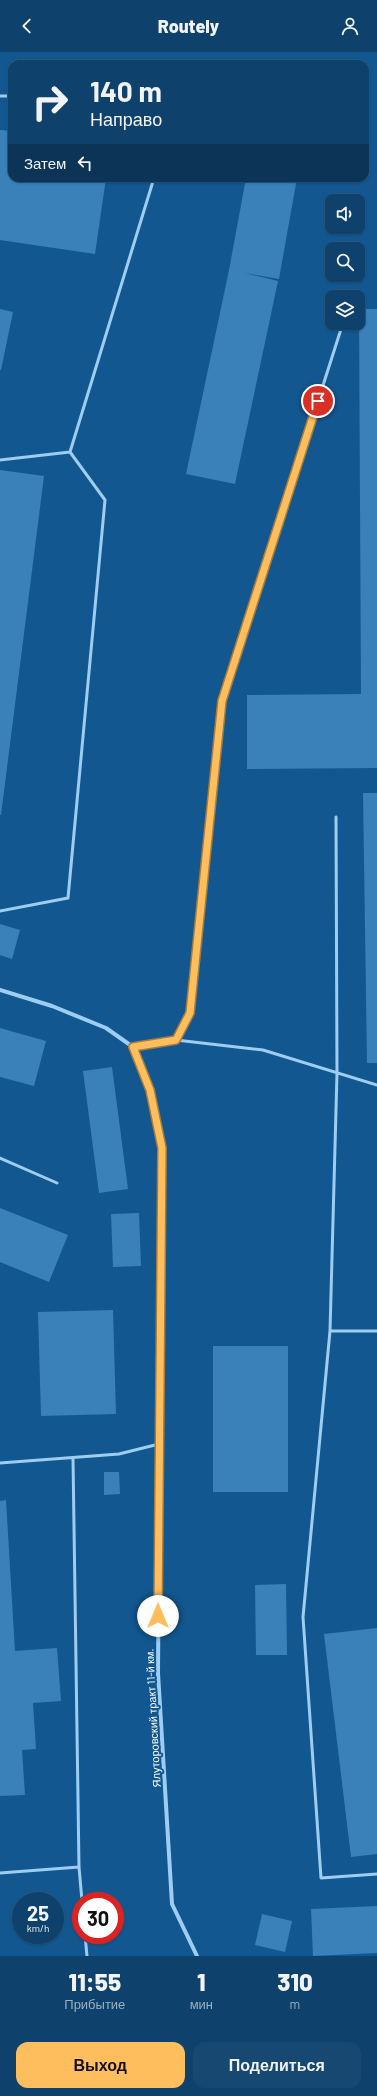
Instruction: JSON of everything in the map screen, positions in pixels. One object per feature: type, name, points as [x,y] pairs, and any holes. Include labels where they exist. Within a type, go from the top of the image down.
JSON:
[{"type":"street","points":[[0,990],[52,1006],[106,1028],[133,1047]]},
{"type":"street","name":"Ялуторовский тракт 11-й км.","points":[[133,1047],[150,1090],[162,1148],[158,1673],[172,1904],[197,1956]]},
{"type":"lane","points":[[70,452],[153,182]]},
{"type":"lane","points":[[176,1040],[190,1013],[222,701],[341,330]]},
{"type":"lane","points":[[0,460],[70,452]]},
{"type":"lane","points":[[0,910],[68,898],[105,500],[70,452]]},
{"type":"lane","points":[[336,817],[337,1074],[330,1331],[303,1617],[321,1878],[377,1874]]},
{"type":"lane","points":[[133,1047],[176,1040],[263,1050],[337,1074],[377,1085]]},
{"type":"lane","points":[[0,1158],[57,1183]]},
{"type":"lane","points":[[330,1331],[377,1331]]},
{"type":"lane","points":[[0,1463],[119,1454],[159,1444]]},
{"type":"lane","points":[[74,1458],[78,1867],[81,1892]]},
{"type":"lane","points":[[0,1873],[78,1867]]},
{"type":"lane","points":[[86,1944],[87,1956]]},
{"type":"building","points":[[0,130],[8,131],[8,182],[105,182],[95,254],[0,240]]},
{"type":"building","points":[[245,182],[296,182],[279,279],[244,273],[278,281],[235,484],[186,474],[229,270]]},
{"type":"building","points":[[0,309],[13,312],[1,370],[0,370]]},
{"type":"building","points":[[365,309],[377,309],[377,768],[247,769],[247,695],[361,694],[359,330],[365,330]]},
{"type":"building","points":[[0,470],[44,476],[1,815],[0,815]]},
{"type":"building","points":[[363,793],[377,793],[377,1063],[367,1063]]},
{"type":"building","points":[[0,924],[20,930],[12,959],[0,955]]},
{"type":"building","points":[[0,1028],[46,1041],[34,1086],[0,1077]]},
{"type":"building","points":[[112,1067],[128,1189],[99,1193],[83,1071]]},
{"type":"building","points":[[0,1208],[68,1235],[49,1282],[0,1262]]},
{"type":"building","points":[[139,1213],[141,1266],[113,1267],[111,1214]]},
{"type":"building","points":[[113,1310],[116,1414],[41,1416],[38,1312]]},
{"type":"building","points":[[213,1346],[288,1346],[288,1492],[213,1492]]},
{"type":"building","points":[[104,1472],[119,1472],[120,1494],[104,1495]]},
{"type":"building","points":[[6,1500],[15,1651],[57,1648],[61,1701],[33,1703],[36,1749],[22,1750],[25,1795],[0,1796],[0,1501]]},
{"type":"building","points":[[286,1584],[287,1655],[256,1655],[255,1585]]},
{"type":"building","points":[[377,1628],[377,1854],[351,1857],[324,1634]]},
{"type":"building","points":[[377,1906],[377,1953],[313,1956],[311,1909]]},
{"type":"building","points":[[262,1914],[292,1921],[285,1952],[255,1945]]},
{"type":"route","points":[[158,1616],[162,1148],[150,1090],[133,1047],[176,1040],[190,1013],[222,701],[318,401]]}]
